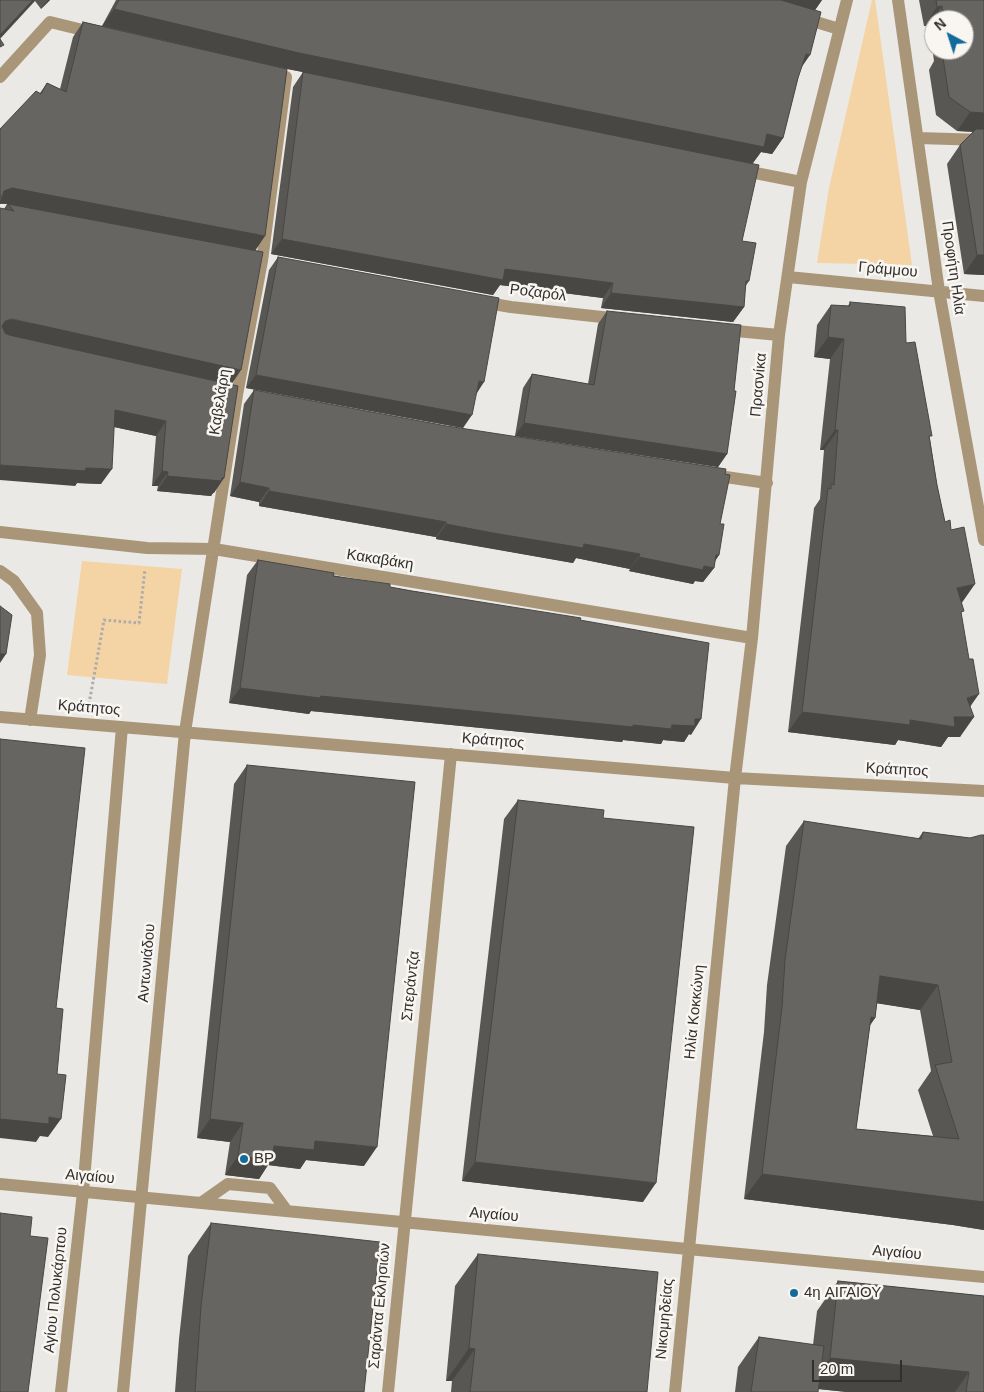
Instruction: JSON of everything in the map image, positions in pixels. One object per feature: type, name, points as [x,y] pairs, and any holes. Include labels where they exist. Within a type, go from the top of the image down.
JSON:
[{"type":"street","name":"Πρασνίκα","points":[[735,778],[752,638],[779,335],[801,182],[847,0]]},
{"type":"street","name":"Προφήτη Ηλία","points":[[898,0],[939,291],[984,540]]},
{"type":"street","points":[[787,13],[839,29]]},
{"type":"street","points":[[0,77],[50,22],[106,36]]},
{"type":"street","name":"Καβελάρη","points":[[185,732],[237,395],[262,261],[287,77]]},
{"type":"street","points":[[918,138],[984,140]]},
{"type":"street","points":[[724,167],[801,182]]},
{"type":"street","name":"Γράμμου","points":[[788,277],[984,296]]},
{"type":"street","name":"Ροζαρόλ","points":[[472,300],[511,307],[630,320]]},
{"type":"street","points":[[710,328],[779,335]]},
{"type":"street","points":[[699,473],[767,483]]},
{"type":"street","name":"Κακαβάκη","points":[[0,532],[147,548],[214,549],[752,638]]},
{"type":"street","points":[[0,571],[14,581],[37,613],[40,655],[30,720]]},
{"type":"street","name":"Κράτητος","points":[[0,717],[735,778],[984,791]]},
{"type":"street","points":[[83,1192],[122,727]]},
{"type":"street","name":"Αντωνιάδου","points":[[141,1198],[185,732]]},
{"type":"street","name":"Σπεράντζα","points":[[404,1222],[451,754]]},
{"type":"street","name":"Ηλία Κοκκώνη","points":[[688,1250],[735,778]]},
{"type":"street","name":"Αιγαίου","points":[[0,1184],[984,1277]]},
{"type":"street","points":[[201,1204],[228,1184],[270,1188],[286,1211]]},
{"type":"street","name":"Αγίου Πολυκάρπου","points":[[61,1392],[83,1192]]},
{"type":"street","points":[[122,1392],[141,1198]]},
{"type":"street","name":"Σαράντα Εκλησιών","points":[[388,1392],[404,1222]]},
{"type":"street","name":"Νικομηδείας","points":[[674,1392],[688,1250]]},
{"type":"path","points":[[85,724],[104,620],[139,623],[147,548]]},
{"type":"shaded area","points":[[872,0],[875,0],[912,265],[817,263],[829,188]]},
{"type":"shaded area","points":[[82,561],[182,569],[167,684],[67,675]]},
{"type":"building","points":[[0,0],[33,0],[0,35]]},
{"type":"building","points":[[119,0],[781,0],[821,12],[810,55],[806,54],[798,78],[783,138],[767,134],[764,147],[299,53],[114,9]]},
{"type":"building","points":[[936,0],[984,0],[984,113],[970,112],[949,97],[943,60],[974,60],[974,10],[943,10],[942,6],[937,7]]},
{"type":"building","points":[[83,22],[287,69],[265,236],[12,188],[4,191],[2,198],[0,195],[0,129],[36,91],[41,94],[47,83],[66,92]]},
{"type":"building","points":[[0,39],[4,45],[0,47]]},
{"type":"building","points":[[303,72],[759,165],[742,241],[756,243],[749,281],[746,281],[744,307],[611,293],[613,283],[505,269],[503,280],[282,239]]},
{"type":"building","points":[[976,129],[984,129],[984,255],[977,255],[960,145]]},
{"type":"building","points":[[8,204],[263,252],[241,370],[12,319],[5,321],[2,326],[5,333],[9,335],[238,386],[224,478],[221,481],[167,476],[168,472],[162,471],[166,421],[115,410],[112,469],[86,468],[85,471],[0,465],[0,208],[14,211]]},
{"type":"building","points":[[278,257],[499,298],[484,382],[479,381],[472,415],[256,375]]},
{"type":"building","points":[[850,302],[905,307],[906,343],[915,342],[932,436],[929,436],[937,485],[945,522],[950,520],[951,530],[964,527],[975,584],[957,588],[964,611],[961,612],[969,659],[973,659],[979,694],[967,698],[974,717],[954,717],[955,727],[910,720],[910,725],[802,712],[828,488],[831,489],[831,484],[834,485],[838,430],[835,430],[844,339],[828,337],[831,305],[850,306]]},
{"type":"building","points":[[607,311],[741,325],[734,391],[736,391],[727,454],[524,423],[532,374],[594,385]]},
{"type":"building","points":[[254,390],[447,426],[726,469],[725,474],[730,475],[720,524],[724,524],[719,555],[716,555],[714,568],[704,566],[703,570],[639,557],[640,554],[584,544],[583,548],[493,533],[446,524],[446,522],[269,491],[269,488],[240,482]]},
{"type":"building","points":[[258,560],[334,573],[333,576],[390,584],[390,587],[581,618],[580,620],[709,643],[701,719],[695,719],[695,726],[672,725],[671,729],[633,725],[633,727],[321,696],[320,698],[240,688]]},
{"type":"building","points":[[0,606],[12,615],[6,654],[0,654]]},
{"type":"building","points":[[0,739],[85,748],[56,1008],[63,1009],[57,1074],[66,1075],[61,1119],[49,1117],[49,1124],[0,1119]]},
{"type":"building","points":[[247,765],[415,782],[377,1147],[315,1141],[314,1150],[274,1146],[272,1160],[238,1156],[243,1123],[210,1119]]},
{"type":"building","points":[[518,800],[604,810],[603,818],[694,827],[656,1183],[475,1162]]},
{"type":"building","points":[[804,821],[921,839],[923,832],[970,838],[984,835],[984,1202],[762,1174],[782,1007],[785,960]],"holes":[[[880,976],[938,985],[952,1062],[935,1065],[959,1139],[856,1129],[871,1017],[875,1018]]]},
{"type":"building","points":[[0,1213],[32,1217],[30,1236],[48,1238],[28,1392],[0,1392]]},
{"type":"building","points":[[211,1223],[380,1242],[364,1392],[195,1392],[201,1306]]},
{"type":"building","points":[[478,1254],[658,1272],[647,1392],[470,1392],[475,1349],[469,1348]]},
{"type":"building","points":[[838,1281],[984,1296],[984,1392],[966,1392],[969,1372],[830,1358]]},
{"type":"building","points":[[759,1337],[824,1346],[818,1392],[751,1392]]},
{"type":"place","name":"BP","points":[[244,1159]]},
{"type":"place","name":"4η ΑΙΓΑΙΟΥ","points":[[794,1293]]}]
